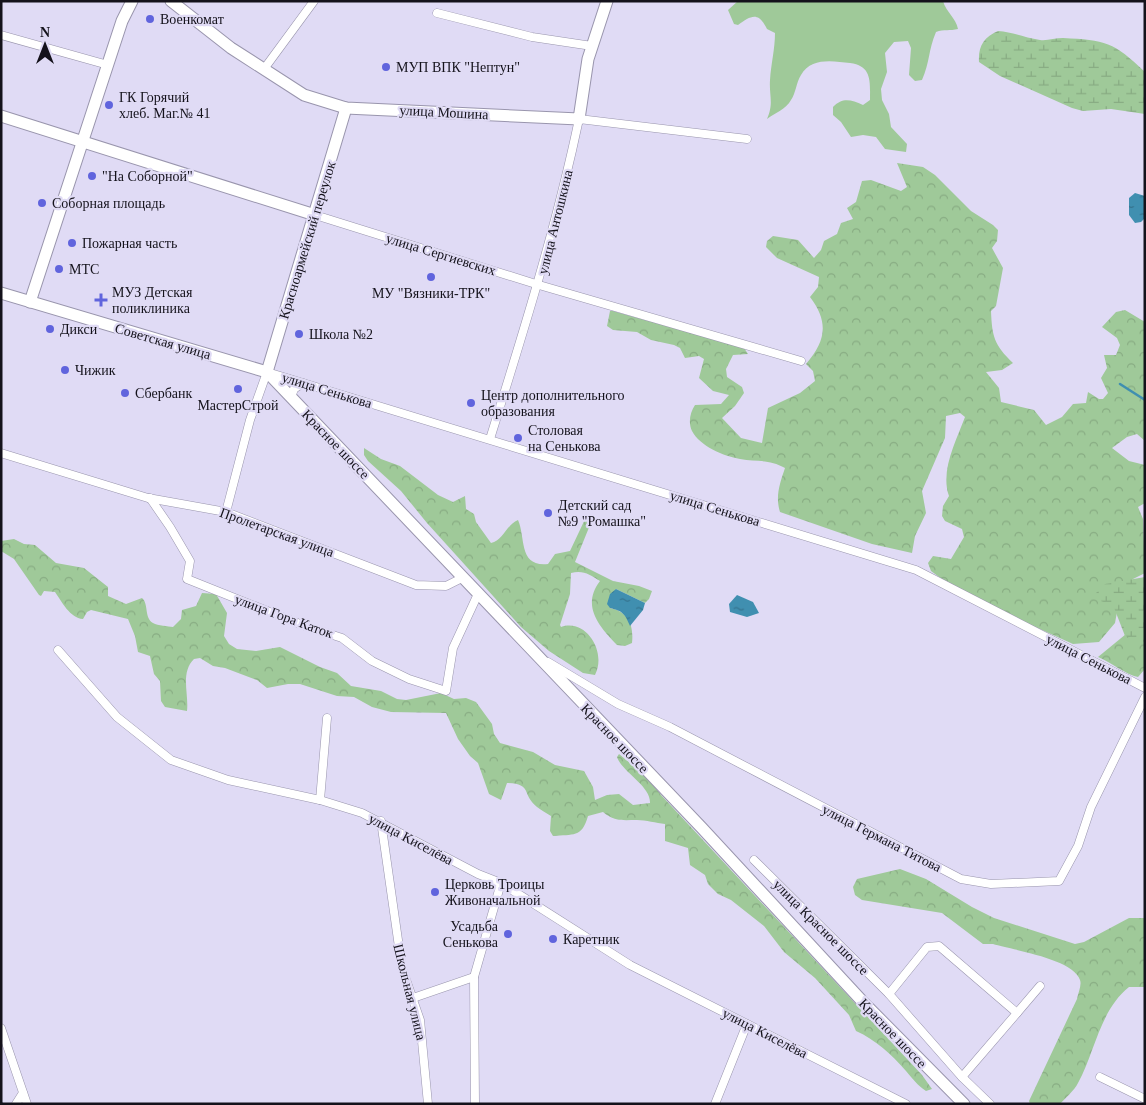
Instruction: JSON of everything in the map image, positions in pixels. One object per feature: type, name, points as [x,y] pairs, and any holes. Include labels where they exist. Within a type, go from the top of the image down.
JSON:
[{"type":"main road","points":[[30,302],[122,21],[132,1]]},
{"type":"main road","name":"улица Мошина","points":[[171,1],[231,48],[304,95],[346,108],[580,119]]},
{"type":"main road","name":"улица Антошкина","points":[[580,119],[588,59],[607,1]]},
{"type":"main road","name":"Красноармейский переулок","points":[[267,372],[346,108]]},
{"type":"main road","name":"улица Сергиевских","points":[[1,116],[315,215]]},
{"type":"main road","name":"Советская улица","points":[[1,294],[267,372]]},
{"type":"main road","name":"Красное шоссе","points":[[267,372],[701,827],[862,1001],[964,1104]]},
{"type":"street","points":[[264,69],[314,1]]},
{"type":"street","points":[[437,13],[532,37],[592,46]]},
{"type":"street","points":[[1,35],[108,65]]},
{"type":"street","name":"улица Мошина","points":[[580,119],[747,139]]},
{"type":"street","name":"улица Антошкина","points":[[490,439],[538,285],[580,119]]},
{"type":"street","name":"улица Сергиевских","points":[[315,215],[538,285],[801,360]]},
{"type":"street","points":[[226,512],[250,420],[267,372]]},
{"type":"street","name":"улица Сенькова","points":[[267,372],[916,570],[1145,688]]},
{"type":"street","points":[[291,397],[294,390],[303,383]]},
{"type":"street","name":"Пролетарская улица","points":[[1,453],[150,498],[226,512],[416,585],[446,586],[462,578]]},
{"type":"street","name":"улица Гора Каток","points":[[150,498],[190,561],[187,579],[305,626],[342,638],[372,661],[409,679],[446,691],[453,648],[478,594]]},
{"type":"street","name":"улица Киселёва","points":[[58,650],[117,716],[171,760],[228,780],[320,800],[381,821],[478,874],[501,883],[630,965],[906,1104]]},
{"type":"street","name":"улица Германа Титова","points":[[536,655],[618,704],[670,727],[961,879],[991,884],[1058,881],[1078,846],[1091,807],[1145,697]]},
{"type":"street","points":[[320,800],[327,718]]},
{"type":"street","name":"Школьная улица","points":[[381,821],[402,968],[420,1020],[428,1104]]},
{"type":"street","name":"улица Красное шоссе","points":[[754,860],[889,994],[962,1077],[990,1104]]},
{"type":"street","points":[[475,1104],[474,977],[501,883]]},
{"type":"street","points":[[889,994],[927,948],[938,946],[1017,1013]]},
{"type":"street","points":[[413,998],[474,977]]},
{"type":"street","points":[[962,1077],[1040,986]]},
{"type":"street","points":[[714,1104],[747,1024]]},
{"type":"street","points":[[1,1028],[27,1104]]},
{"type":"street","points":[[1100,1077],[1145,1099]]},
{"type":"street","points":[[16,1104],[23,1093]]},
{"type":"green space","points":[[738,1],[943,1],[958,29],[936,32],[922,80],[915,81],[909,75],[911,48],[908,41],[894,42],[885,53],[887,72],[881,89],[882,100],[889,114],[891,127],[907,144],[906,152],[885,149],[876,137],[863,135],[851,137],[841,122],[833,115],[833,107],[840,102],[851,101],[863,105],[870,100],[870,87],[866,71],[862,67],[850,63],[830,61],[810,65],[801,75],[789,103],[767,119],[771,104],[770,80],[775,33],[767,29],[764,23],[757,17],[747,19],[738,25],[734,24],[728,10]]},
{"type":"green space","points":[[998,31],[1040,40],[1063,38],[1089,40],[1108,44],[1117,49],[1145,72],[1145,114],[1111,109],[1083,111],[1072,108],[1000,76],[979,62],[983,43],[989,36]]},
{"type":"green space","points":[[897,163],[923,167],[935,175],[971,211],[998,230],[997,241],[992,248],[1003,268],[996,306],[991,311],[992,327],[995,340],[1013,363],[1002,370],[986,372],[999,388],[1001,402],[1034,410],[1046,425],[1062,417],[1073,404],[1086,403],[1088,392],[1099,399],[1103,399],[1108,393],[1101,378],[1107,368],[1104,355],[1116,355],[1120,345],[1117,338],[1102,327],[1116,312],[1125,310],[1145,322],[1145,441],[1137,434],[1127,437],[1112,448],[1129,461],[1145,465],[1145,503],[1138,507],[1143,519],[1145,573],[1131,580],[1145,615],[1145,669],[1138,677],[1098,657],[1137,625],[1117,612],[1115,623],[1099,642],[1073,644],[1002,612],[946,582],[931,571],[928,563],[933,556],[951,559],[964,537],[962,529],[945,521],[942,516],[943,506],[949,496],[946,476],[950,456],[965,417],[960,413],[946,416],[945,438],[922,491],[926,513],[915,536],[912,553],[872,544],[780,512],[778,495],[785,468],[769,462],[740,459],[726,455],[713,450],[700,441],[692,431],[690,421],[695,405],[721,404],[729,395],[713,391],[699,378],[704,359],[699,356],[685,358],[680,348],[674,345],[651,340],[637,332],[613,330],[607,326],[610,311],[613,311],[744,348],[748,354],[733,355],[726,369],[727,377],[742,387],[744,393],[735,406],[722,418],[741,438],[762,443],[768,408],[800,393],[815,381],[813,371],[806,364],[818,347],[823,331],[820,315],[810,297],[818,287],[819,277],[777,258],[766,247],[767,241],[773,236],[798,240],[814,258],[821,250],[824,241],[837,234],[841,223],[853,219],[847,208],[856,202],[862,181],[871,180],[901,191],[907,187]]},
{"type":"green space","points":[[364,448],[381,459],[400,466],[438,495],[453,502],[465,496],[466,509],[474,514],[476,522],[491,543],[499,539],[510,525],[518,520],[527,556],[538,564],[548,564],[555,554],[570,551],[587,515],[591,515],[590,525],[575,562],[613,581],[639,586],[652,591],[645,603],[616,589],[610,608],[621,612],[628,620],[632,630],[632,643],[625,646],[617,645],[604,630],[592,607],[592,599],[600,581],[587,574],[576,572],[571,573],[570,594],[560,625],[561,627],[579,627],[592,639],[598,657],[595,675],[583,673],[549,651],[521,627],[427,523],[401,491],[368,461],[364,455]]},
{"type":"green space","points":[[14,539],[24,544],[35,545],[56,563],[84,568],[108,587],[108,596],[126,604],[142,598],[148,618],[158,625],[173,627],[181,619],[182,610],[196,606],[202,593],[216,594],[227,613],[224,636],[229,644],[237,649],[256,651],[280,647],[320,667],[337,673],[351,686],[381,691],[397,699],[406,700],[441,693],[454,699],[466,698],[476,702],[492,724],[494,734],[500,743],[533,752],[555,765],[584,771],[593,787],[595,800],[607,795],[619,794],[633,805],[650,803],[646,791],[620,763],[617,757],[619,754],[647,777],[661,795],[922,1075],[932,1089],[926,1091],[923,1089],[883,1048],[856,1031],[849,1015],[815,978],[784,952],[764,926],[731,900],[718,894],[708,884],[705,875],[690,865],[688,848],[665,841],[665,824],[640,820],[619,820],[603,812],[588,816],[583,828],[576,834],[553,836],[550,831],[551,816],[532,802],[526,790],[520,785],[507,783],[501,800],[489,794],[478,763],[470,756],[458,739],[446,713],[391,712],[372,707],[354,697],[337,696],[300,684],[267,688],[257,680],[225,668],[213,666],[200,658],[194,659],[187,671],[187,711],[165,707],[161,701],[160,681],[154,674],[150,656],[138,652],[135,636],[128,619],[91,610],[87,612],[83,619],[78,618],[67,609],[55,592],[44,591],[41,596],[39,595],[14,559],[1,551],[1,541]]},
{"type":"green space","points":[[1145,577],[1145,642],[1125,636],[1113,605],[1091,598],[1105,584]]},
{"type":"green space","points":[[900,869],[926,879],[994,918],[1075,944],[1084,942],[1129,918],[1145,918],[1145,987],[1129,987],[1111,1007],[1078,1083],[1060,1104],[1030,1104],[1029,1101],[1077,999],[1080,980],[1067,966],[1042,956],[993,944],[983,944],[942,913],[862,900],[855,895],[853,887],[857,879]]},
{"type":"water","points":[[1135,193],[1145,196],[1145,218],[1141,222],[1135,223],[1129,215],[1129,198]]},
{"type":"water","points":[[616,589],[645,603],[643,610],[630,626],[623,614],[618,610],[610,608],[607,604],[610,594]]},
{"type":"water","points":[[737,595],[753,602],[759,613],[747,617],[730,612],[729,604]]},
{"type":"waterway","points":[[1120,384],[1145,400]]},
{"type":"place","name":"Военкомат","points":[[150,19]]},
{"type":"place","name":"МУП ВПК \"Нептун\"","points":[[386,67]]},
{"type":"place","name":"ГК Горячий хлеб. Маг.№ 41","points":[[109,105]]},
{"type":"place","name":"\"На Соборной\"","points":[[92,176]]},
{"type":"place","name":"Соборная площадь","points":[[42,203]]},
{"type":"place","name":"Пожарная часть","points":[[72,243]]},
{"type":"place","name":"МТС","points":[[59,269]]},
{"type":"place","name":"МУ \"Вязники-ТРК\"","points":[[431,277]]},
{"type":"place","name":"МУЗ Детская поликлиника","points":[[101,300]]},
{"type":"place","name":"Дикси","points":[[50,329]]},
{"type":"place","name":"Школа №2","points":[[299,334]]},
{"type":"place","name":"Чижик","points":[[65,370]]},
{"type":"place","name":"МастерСтрой","points":[[238,389]]},
{"type":"place","name":"Сбербанк","points":[[125,393]]},
{"type":"place","name":"Центр дополнительного образования","points":[[471,403]]},
{"type":"place","name":"Столовая на Сенькова","points":[[518,438]]},
{"type":"place","name":"Детский сад №9 \"Ромашка\"","points":[[548,513]]},
{"type":"place","name":"Церковь Троицы Живоначальной","points":[[435,892]]},
{"type":"place","name":"Усадьба Сенькова","points":[[508,934]]},
{"type":"place","name":"Каретник","points":[[553,939]]}]
